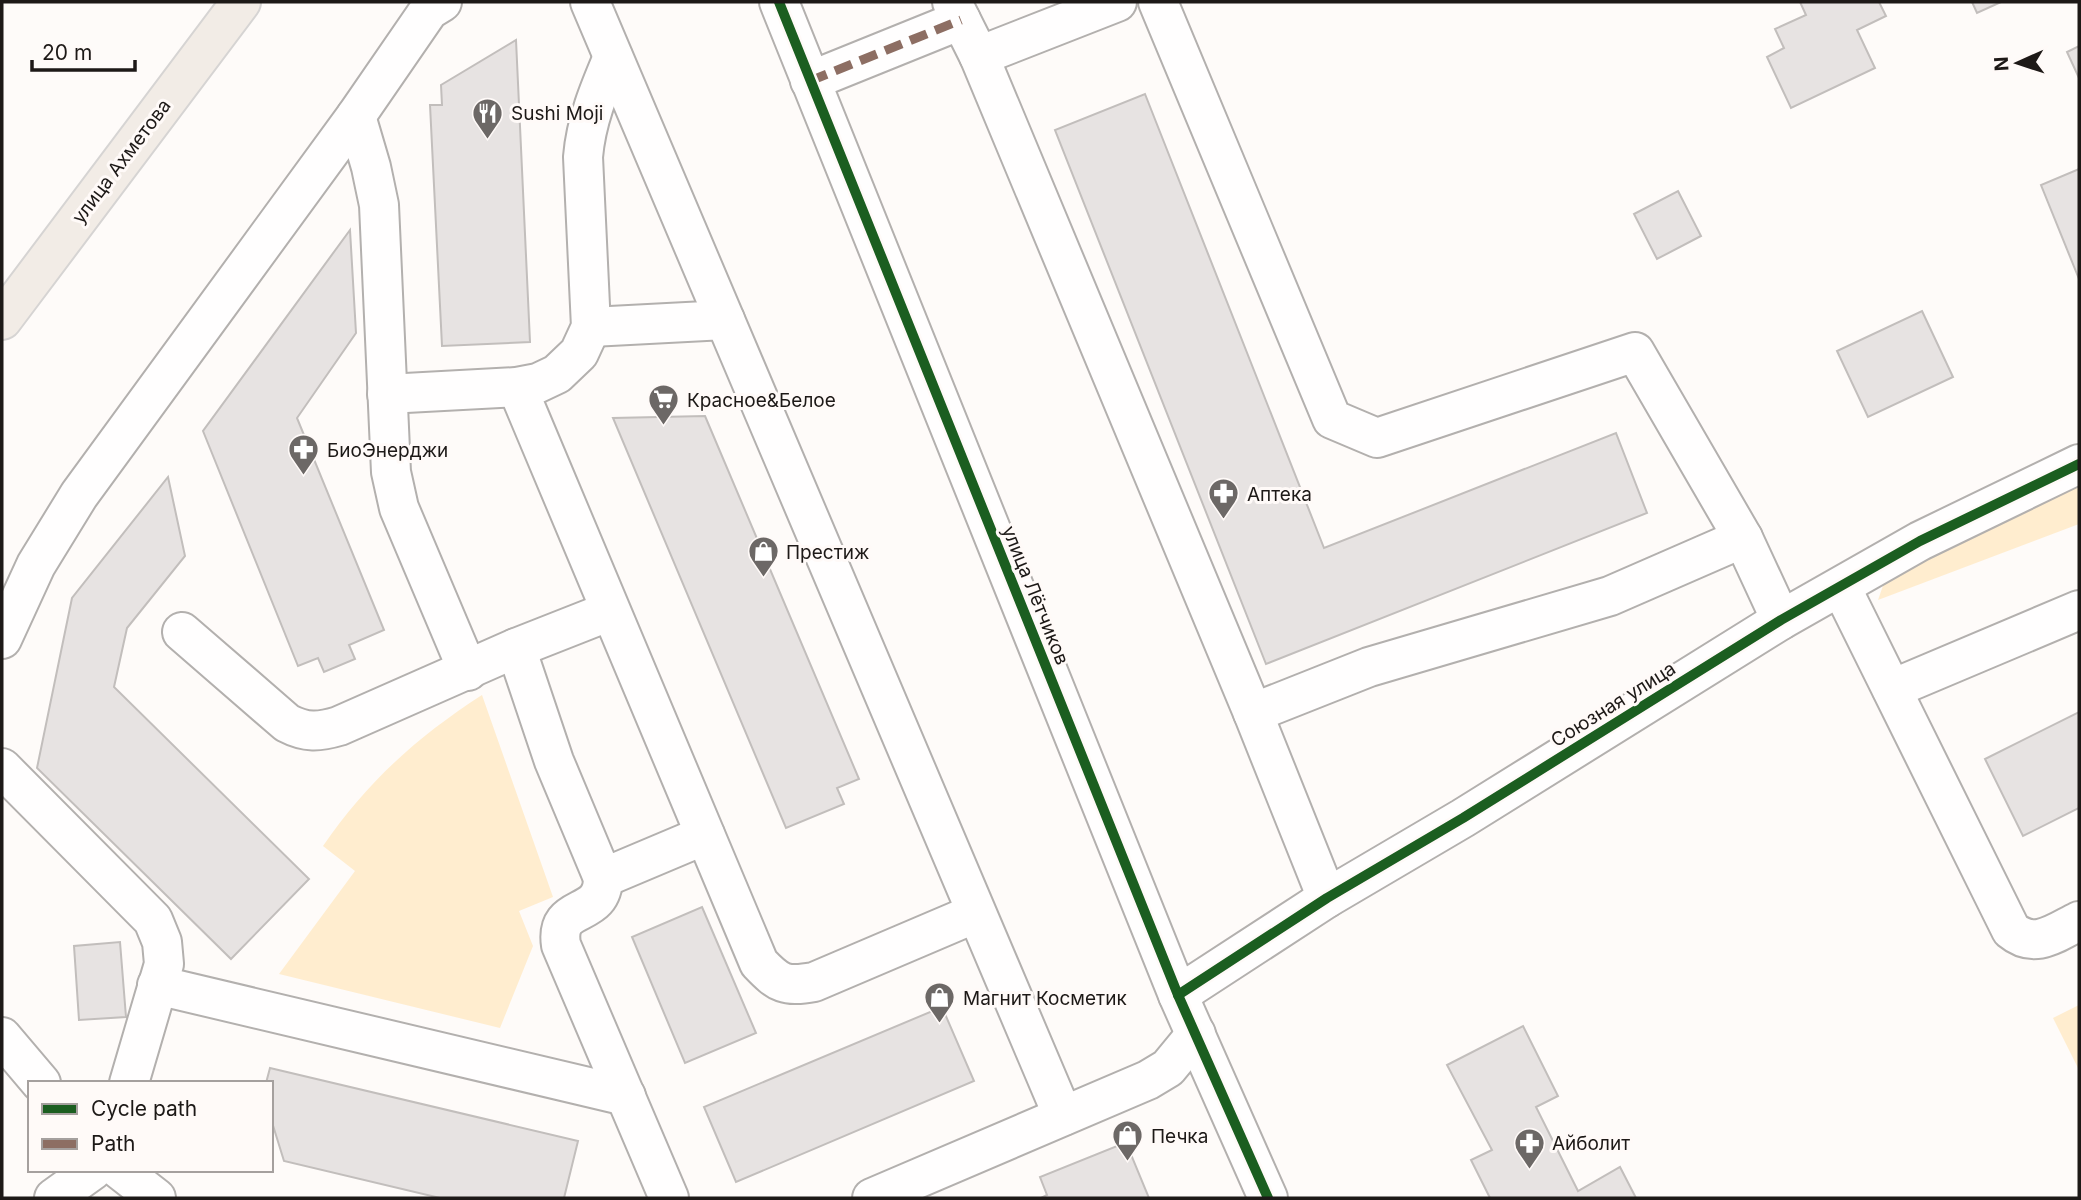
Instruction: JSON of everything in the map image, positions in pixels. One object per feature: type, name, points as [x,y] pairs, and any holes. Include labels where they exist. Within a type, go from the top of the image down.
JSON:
[{"type":"main road","name":"улица Ахметова","points":[[2,320],[241,2]]},
{"type":"street","points":[[2,639],[36,565],[79,495],[356,116],[429,10],[442,2]]},
{"type":"street","points":[[590,2],[1063,1116]]},
{"type":"street","name":"улица Лётчиков","points":[[779,2],[1178,995],[1268,1198]]},
{"type":"street","points":[[979,56],[1117,2]]},
{"type":"street","points":[[1158,2],[1332,419],[1377,438],[1635,352],[1743,538],[1781,620]]},
{"type":"street","points":[[810,81],[956,11],[979,56],[1253,713],[1327,898]]},
{"type":"street","points":[[387,394],[517,387],[538,383],[557,374],[579,353],[591,327],[583,157],[589,118],[613,57]]},
{"type":"street","points":[[356,116],[379,205],[391,472],[399,508],[468,671]]},
{"type":"street","points":[[591,327],[725,320]]},
{"type":"street","points":[[517,387],[759,963],[775,980],[792,986],[814,982],[976,913]]},
{"type":"street","name":"Союзная улица","points":[[1178,995],[1327,898],[1462,818],[1781,620],[1920,541],[2079,464]]},
{"type":"street","points":[[1253,713],[1369,667],[1610,596],[1743,538]]},
{"type":"street","points":[[1841,587],[2011,930],[2018,936],[2037,940],[2079,921]]},
{"type":"street","points":[[1892,689],[2079,610]]},
{"type":"street","points":[[182,632],[287,723],[299,730],[318,732],[339,726],[516,648],[610,611]]},
{"type":"street","points":[[516,648],[554,761],[603,878],[600,898],[571,914],[563,924],[561,945],[669,1198]]},
{"type":"street","points":[[2,768],[153,920],[162,942],[164,964],[130,1081]]},
{"type":"street","points":[[603,878],[705,835]]},
{"type":"street","points":[[158,985],[626,1096]]},
{"type":"street","points":[[872,1198],[1161,1073],[1196,1034]]},
{"type":"street","points":[[2,1037],[39,1081]]},
{"type":"street","points":[[54,1198],[90,1172]]},
{"type":"street","points":[[123,1172],[156,1198]]},
{"type":"shaded area","points":[[2079,482],[2079,524],[1878,600],[1885,580],[1897,568]]},
{"type":"shaded area","points":[[482,695],[553,897],[519,911],[533,946],[500,1028],[279,974],[355,871],[323,846],[357,801],[395,762],[436,727]]},
{"type":"shaded area","points":[[2079,1005],[2079,1070],[2053,1018]]},
{"type":"building","points":[[1800,2],[1879,2],[1886,16],[1857,30],[1875,68],[1791,108],[1767,57],[1784,48],[1775,29],[1806,15]]},
{"type":"building","points":[[1972,2],[2001,2],[1977,13]]},
{"type":"building","points":[[516,40],[530,342],[442,346],[430,105],[442,105],[441,85]]},
{"type":"building","points":[[2079,46],[2079,78],[2067,52]]},
{"type":"building","points":[[1145,94],[1324,548],[1616,433],[1647,513],[1266,664],[1055,130]]},
{"type":"building","points":[[2079,169],[2079,279],[2041,185]]},
{"type":"building","points":[[1678,191],[1701,236],[1657,259],[1634,214]]},
{"type":"building","points":[[350,230],[356,333],[297,418],[384,630],[349,645],[355,659],[324,672],[318,658],[298,666],[203,431]]},
{"type":"building","points":[[1922,311],[1953,377],[1868,417],[1837,351]]},
{"type":"building","points":[[705,416],[859,779],[837,788],[844,804],[786,828],[613,418]]},
{"type":"building","points":[[168,477],[185,556],[127,628],[114,687],[309,879],[231,959],[37,768],[72,598]]},
{"type":"building","points":[[2079,712],[2079,808],[2023,836],[1985,759]]},
{"type":"building","points":[[702,907],[756,1033],[685,1063],[632,937]]},
{"type":"building","points":[[120,942],[126,1017],[79,1020],[74,946]]},
{"type":"building","points":[[942,1007],[974,1081],[736,1182],[704,1107]]},
{"type":"building","points":[[1523,1026],[1558,1096],[1536,1107],[1578,1191],[1620,1167],[1636,1198],[1490,1198],[1471,1160],[1492,1150],[1447,1065]]},
{"type":"building","points":[[270,1068],[578,1141],[564,1198],[440,1198],[284,1161],[273,1125],[273,1081],[267,1081]]},
{"type":"building","points":[[1122,1144],[1126,1154],[1130,1152],[1149,1198],[1041,1198],[1047,1195],[1040,1177]]},
{"type":"marked path","points":[[810,81],[961,20]]},
{"type":"cycle path","points":[[779,2],[1178,995],[1268,1198]]},
{"type":"cycle path","points":[[1178,995],[1327,898],[1463,818],[1781,620],[1920,541],[2079,464]]},
{"type":"place","name":"Sushi Moji","points":[[488,140]]},
{"type":"place","name":"Красное&Белое","points":[[664,427]]},
{"type":"place","name":"БиоЭнерджи","points":[[304,477]]},
{"type":"place","name":"Аптека","points":[[1224,521]]},
{"type":"place","name":"Престиж","points":[[763,579]]},
{"type":"place","name":"Магнит Косметик","points":[[940,1025]]},
{"type":"place","name":"Печка","points":[[1128,1163]]},
{"type":"place","name":"Айболит","points":[[1529,1170]]}]
